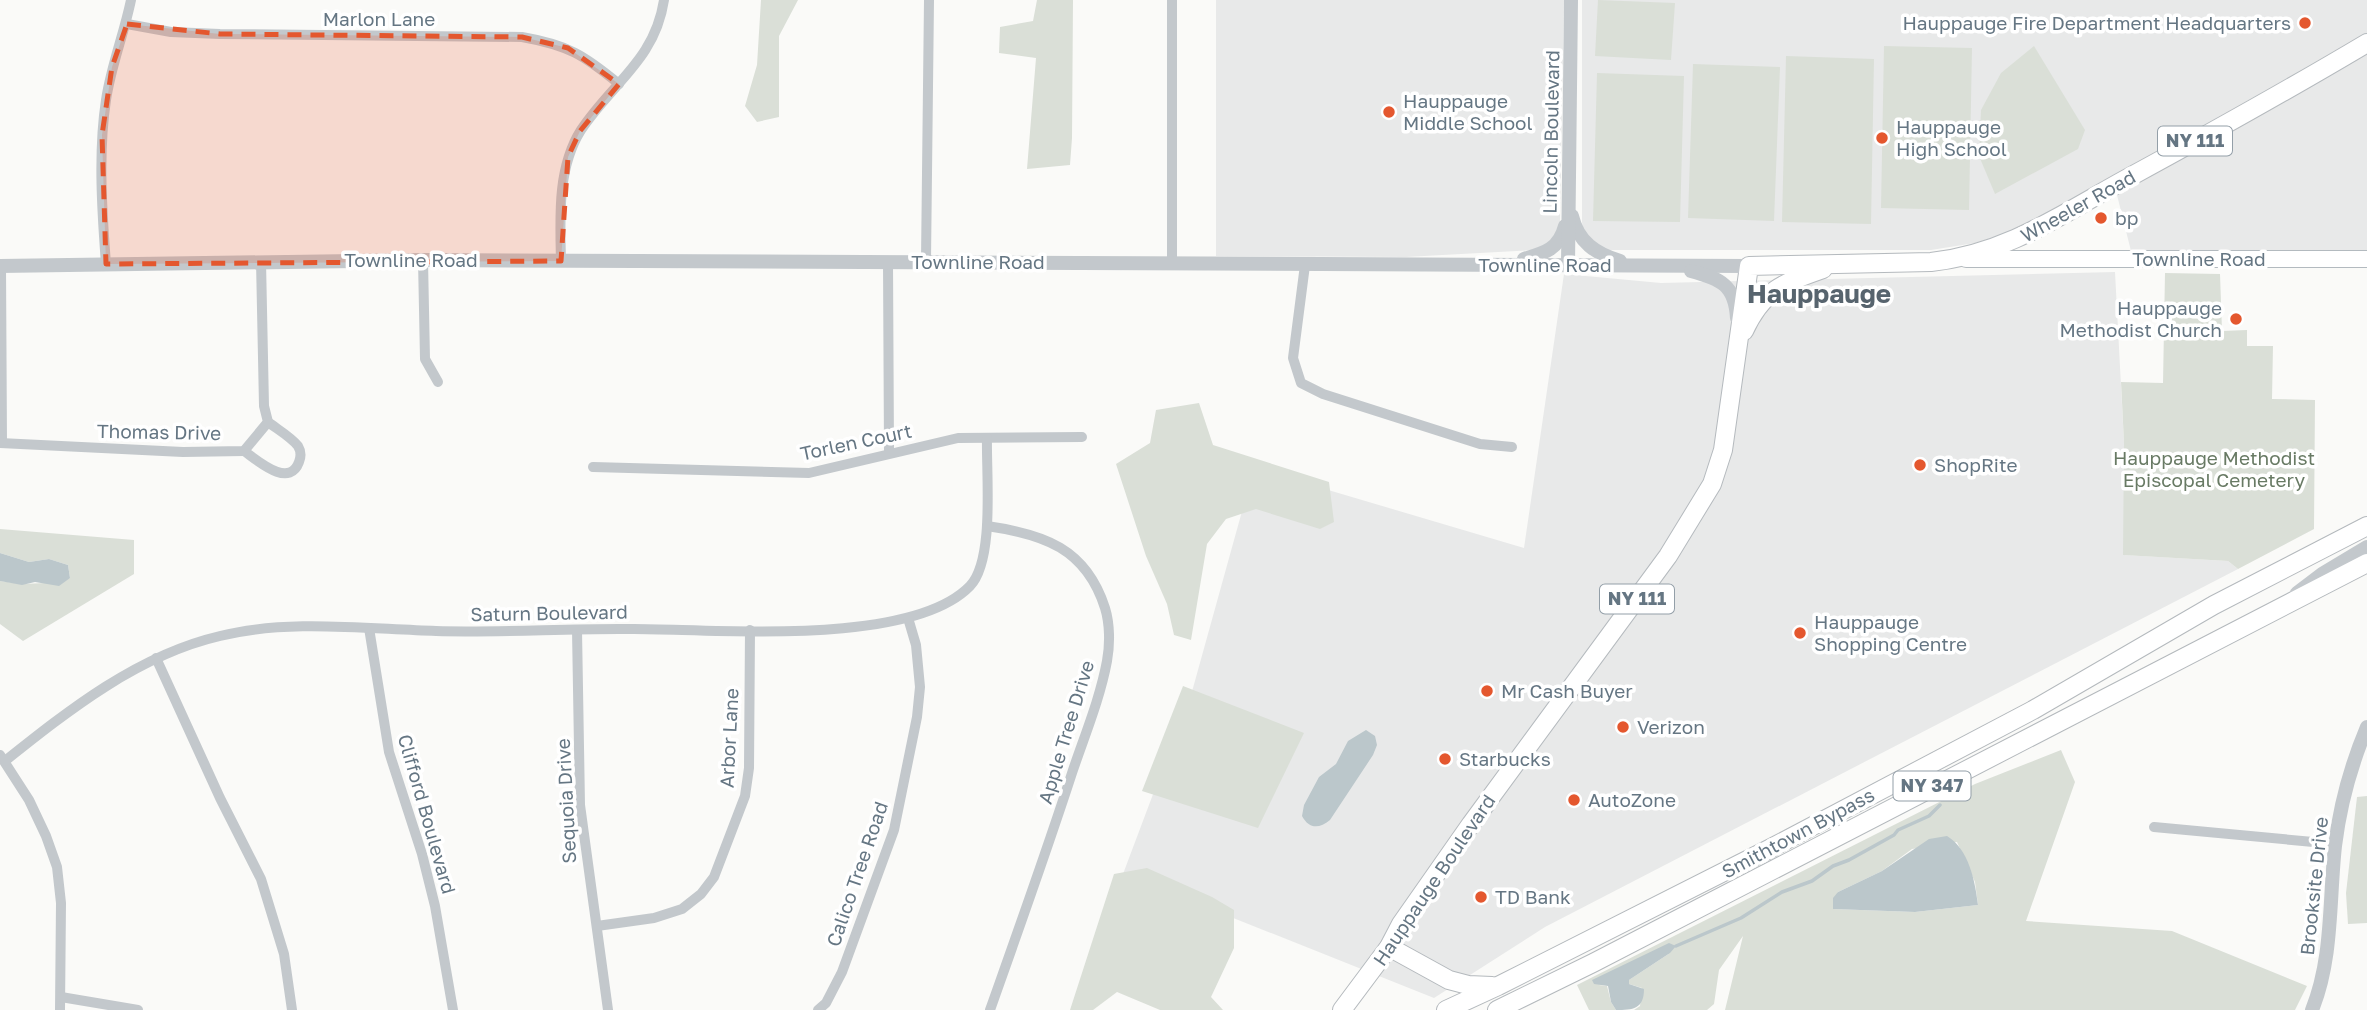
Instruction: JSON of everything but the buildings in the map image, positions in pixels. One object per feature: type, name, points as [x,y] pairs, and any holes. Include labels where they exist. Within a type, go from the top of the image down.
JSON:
[{"type":"main road","name":"Wheeler Road","points":[[2015,240],[2272,100],[2367,43]]},
{"type":"main road","name":"Townline Road","points":[[1957,259],[2015,240]]},
{"type":"main road","points":[[2015,240],[2015,252],[2031,259]]},
{"type":"main road","name":"Townline Road","points":[[1749,266],[1909,264],[1957,259],[2367,258]]},
{"type":"main road","name":"NY 111","points":[[1737,350],[1746,327],[1759,306],[1776,288],[1836,264]]},
{"type":"main road","name":"Hauppauge Boulevard","points":[[1342,1010],[1389,947],[1401,924],[1471,824],[1668,556],[1712,484],[1723,450],[1749,266]]},
{"type":"main road","name":"Smithtown Bypass","points":[[1446,1010],[1770,848],[2021,717],[2214,605],[2367,526]]},
{"type":"main road","name":"Smithtown Bypass","points":[[1497,1010],[2367,563]]},
{"type":"main road","points":[[1389,947],[1449,980],[1468,985],[1498,986]]},
{"type":"street","points":[[106,264],[102,135],[112,67],[127,24],[131,0]]},
{"type":"street","points":[[561,261],[562,186],[568,157],[580,131],[653,40],[664,0]]},
{"type":"street","points":[[926,261],[929,0]]},
{"type":"street","points":[[1172,0],[1172,264]]},
{"type":"street","name":"Lincoln Boulevard","points":[[1568,264],[1572,0]]},
{"type":"street","name":"Marlon Lane","points":[[127,24],[171,32],[220,34],[522,37],[568,48],[588,58],[620,84]]},
{"type":"street","points":[[1504,264],[1546,253],[1555,247],[1562,235],[1569,201]]},
{"type":"street","points":[[1569,201],[1573,220],[1585,243],[1609,258],[1636,266]]},
{"type":"street","points":[[423,260],[425,359],[438,382]]},
{"type":"street","name":"Townline Road","points":[[0,266],[423,260],[1749,266]]},
{"type":"street","points":[[244,451],[275,472],[287,473],[297,467],[301,457],[298,446],[268,422],[264,406],[261,261]]},
{"type":"street","points":[[888,262],[889,453]]},
{"type":"street","points":[[1306,265],[1293,358],[1301,383],[1323,394],[1480,444],[1512,447]]},
{"type":"street","points":[[0,266],[1,443]]},
{"type":"street","points":[[1672,266],[1720,281],[1729,288],[1736,304],[1737,350]]},
{"type":"street","name":"Thomas Drive","points":[[1,443],[183,452],[244,451],[268,422]]},
{"type":"street","name":"Torlen Court","points":[[593,467],[809,473],[958,438],[1082,437]]},
{"type":"street","name":"Saturn Boulevard","points":[[2,758],[129,672],[156,659],[232,633],[296,627],[437,632],[828,629],[868,626],[908,618],[944,604],[961,594],[973,582],[982,561],[987,526],[987,438]]},
{"type":"street","name":"Apple Tree Drive","points":[[987,526],[1021,531],[1051,541],[1073,556],[1092,580],[1105,609],[1109,632],[1107,661],[1096,700],[990,1010]]},
{"type":"street","points":[[2282,605],[2322,574],[2367,547]]},
{"type":"street","name":"Calico Tree Road","points":[[818,1010],[826,1003],[842,972],[894,830],[917,717],[920,687],[916,645],[908,618]]},
{"type":"street","name":"Clifford Boulevard","points":[[369,628],[389,752],[435,906],[453,1010]]},
{"type":"street","name":"Sequoia Drive","points":[[577,630],[580,805],[608,1010]]},
{"type":"street","name":"Arbor Lane","points":[[597,926],[654,918],[682,909],[701,894],[714,877],[745,796],[749,768],[750,630]]},
{"type":"street","points":[[156,659],[220,798],[261,879],[284,954],[292,1010]]},
{"type":"street","name":"Brooksite Drive","points":[[2312,1010],[2320,990],[2327,953],[2335,844],[2351,768],[2367,727]]},
{"type":"street","points":[[2,758],[35,812],[57,867],[61,903],[60,1010]]},
{"type":"street","points":[[2154,827],[2335,844]]},
{"type":"street","points":[[61,997],[138,1010]]},
{"type":"highlighted area","points":[[127,24],[220,34],[522,37],[568,48],[619,84],[580,131],[568,157],[561,261],[106,264],[102,135],[112,67]]},
{"type":"shaded area","name":"Hauppauge Middle School","points":[[1216,0],[1564,0],[1560,224],[1553,243],[1533,250],[1406,257],[1216,256]]},
{"type":"shaded area","name":"Hauppauge High School","points":[[1582,0],[2367,0],[2367,252],[2131,251],[2117,195],[2134,167],[2017,230],[1975,243],[1931,250],[1607,250],[1584,235],[1582,222]]},
{"type":"shaded area","points":[[2115,272],[2124,443],[2124,555],[2228,561],[2238,569],[1545,927],[1434,998],[1123,874],[1193,688],[1254,468],[1524,548],[1564,274],[1661,283]]},
{"type":"shaded area","points":[[0,553],[29,562],[49,559],[68,565],[70,578],[59,586],[35,582],[22,585],[0,581]]},
{"type":"shaded area","points":[[1366,730],[1375,736],[1377,745],[1373,755],[1330,820],[1322,825],[1311,825],[1302,816],[1304,805],[1319,777],[1336,764],[1348,741]]},
{"type":"shaded area","points":[[1947,836],[1966,857],[1973,876],[1978,905],[1915,912],[1833,909],[1833,898],[1838,892],[1882,871],[1929,839]]},
{"type":"shaded area","points":[[1669,943],[1676,946],[1670,953],[1629,980],[1629,984],[1644,989],[1642,1001],[1636,1007],[1616,1010],[1611,1002],[1608,986],[1594,984],[1592,980]]},
{"type":"green space","points":[[761,0],[798,0],[779,36],[779,117],[757,122],[745,106],[757,65]]},
{"type":"green space","points":[[1037,0],[1073,0],[1072,138],[1070,165],[1027,169],[1036,58],[999,53],[1000,27],[1033,21]]},
{"type":"green space","points":[[1598,0],[1675,3],[1671,60],[1595,56]]},
{"type":"green space","points":[[1884,46],[1972,48],[1969,210],[1881,208]]},
{"type":"green space","points":[[2034,46],[2085,130],[2078,149],[1995,194],[1979,156],[1981,110],[2001,73]]},
{"type":"green space","points":[[1786,56],[1874,59],[1871,224],[1782,222]]},
{"type":"green space","points":[[1693,64],[1780,67],[1774,221],[1688,218]]},
{"type":"green space","points":[[1597,73],[1684,76],[1680,222],[1593,221]]},
{"type":"green space","name":"Hauppauge Methodist Episcopal Cemetery","points":[[2165,273],[2220,274],[2222,331],[2247,330],[2247,346],[2273,346],[2272,399],[2315,400],[2314,529],[2238,569],[2228,561],[2123,555],[2124,443],[2121,382],[2163,383]]},
{"type":"green space","points":[[1199,403],[1213,445],[1329,482],[1334,522],[1320,529],[1256,509],[1226,519],[1207,544],[1191,640],[1174,635],[1167,604],[1146,556],[1116,464],[1150,443],[1156,410]]},
{"type":"green space","points":[[0,529],[134,540],[134,574],[23,641],[0,624],[0,581],[22,584],[70,578],[68,565],[49,559],[29,562],[0,553]]},
{"type":"green space","points":[[1183,686],[1304,733],[1258,828],[1142,791]]},
{"type":"green space","points":[[2061,750],[2075,782],[2026,921],[2172,931],[2307,986],[2295,1010],[1725,1010],[1743,936],[1719,970],[1714,1004],[1707,1010],[1634,1010],[1640,1006],[1642,988],[1629,984],[1629,980],[1670,953],[1599,985],[1607,986],[1616,1010],[1589,1010],[1577,985],[1975,784]],"holes":[[[1957,842],[1975,882],[1978,905],[1915,912],[1833,909],[1838,892],[1882,871],[1912,849]]]},
{"type":"green space","points":[[2367,796],[2367,923],[2348,924],[2346,893],[2357,797]]},
{"type":"green space","points":[[1147,868],[1212,897],[1234,910],[1234,948],[1211,997],[1223,1010],[1160,1010],[1117,992],[1093,1010],[1070,1010],[1114,874]]},
{"type":"waterway","points":[[1676,946],[1741,918],[1782,892],[1812,881],[1833,866],[1929,816],[1940,805]]},
{"type":"place","name":"Hauppauge Fire Department Headquarters","points":[[2305,23]]},
{"type":"place","name":"Hauppauge Middle School","points":[[1389,112]]},
{"type":"place","name":"Hauppauge High School","points":[[1882,138]]},
{"type":"place","name":"bp","points":[[2101,218]]},
{"type":"place","name":"Hauppauge Methodist Church","points":[[2236,319]]},
{"type":"place","name":"ShopRite","points":[[1920,465]]},
{"type":"place","name":"Hauppauge Shopping Centre","points":[[1800,633]]},
{"type":"place","name":"Mr Cash Buyer","points":[[1487,691]]},
{"type":"place","name":"Verizon","points":[[1623,727]]},
{"type":"place","name":"Starbucks","points":[[1445,759]]},
{"type":"place","name":"AutoZone","points":[[1574,800]]},
{"type":"place","name":"TD Bank","points":[[1481,897]]},
{"type":"district","name":"Hauppauge","points":[[1819,294]]}]
